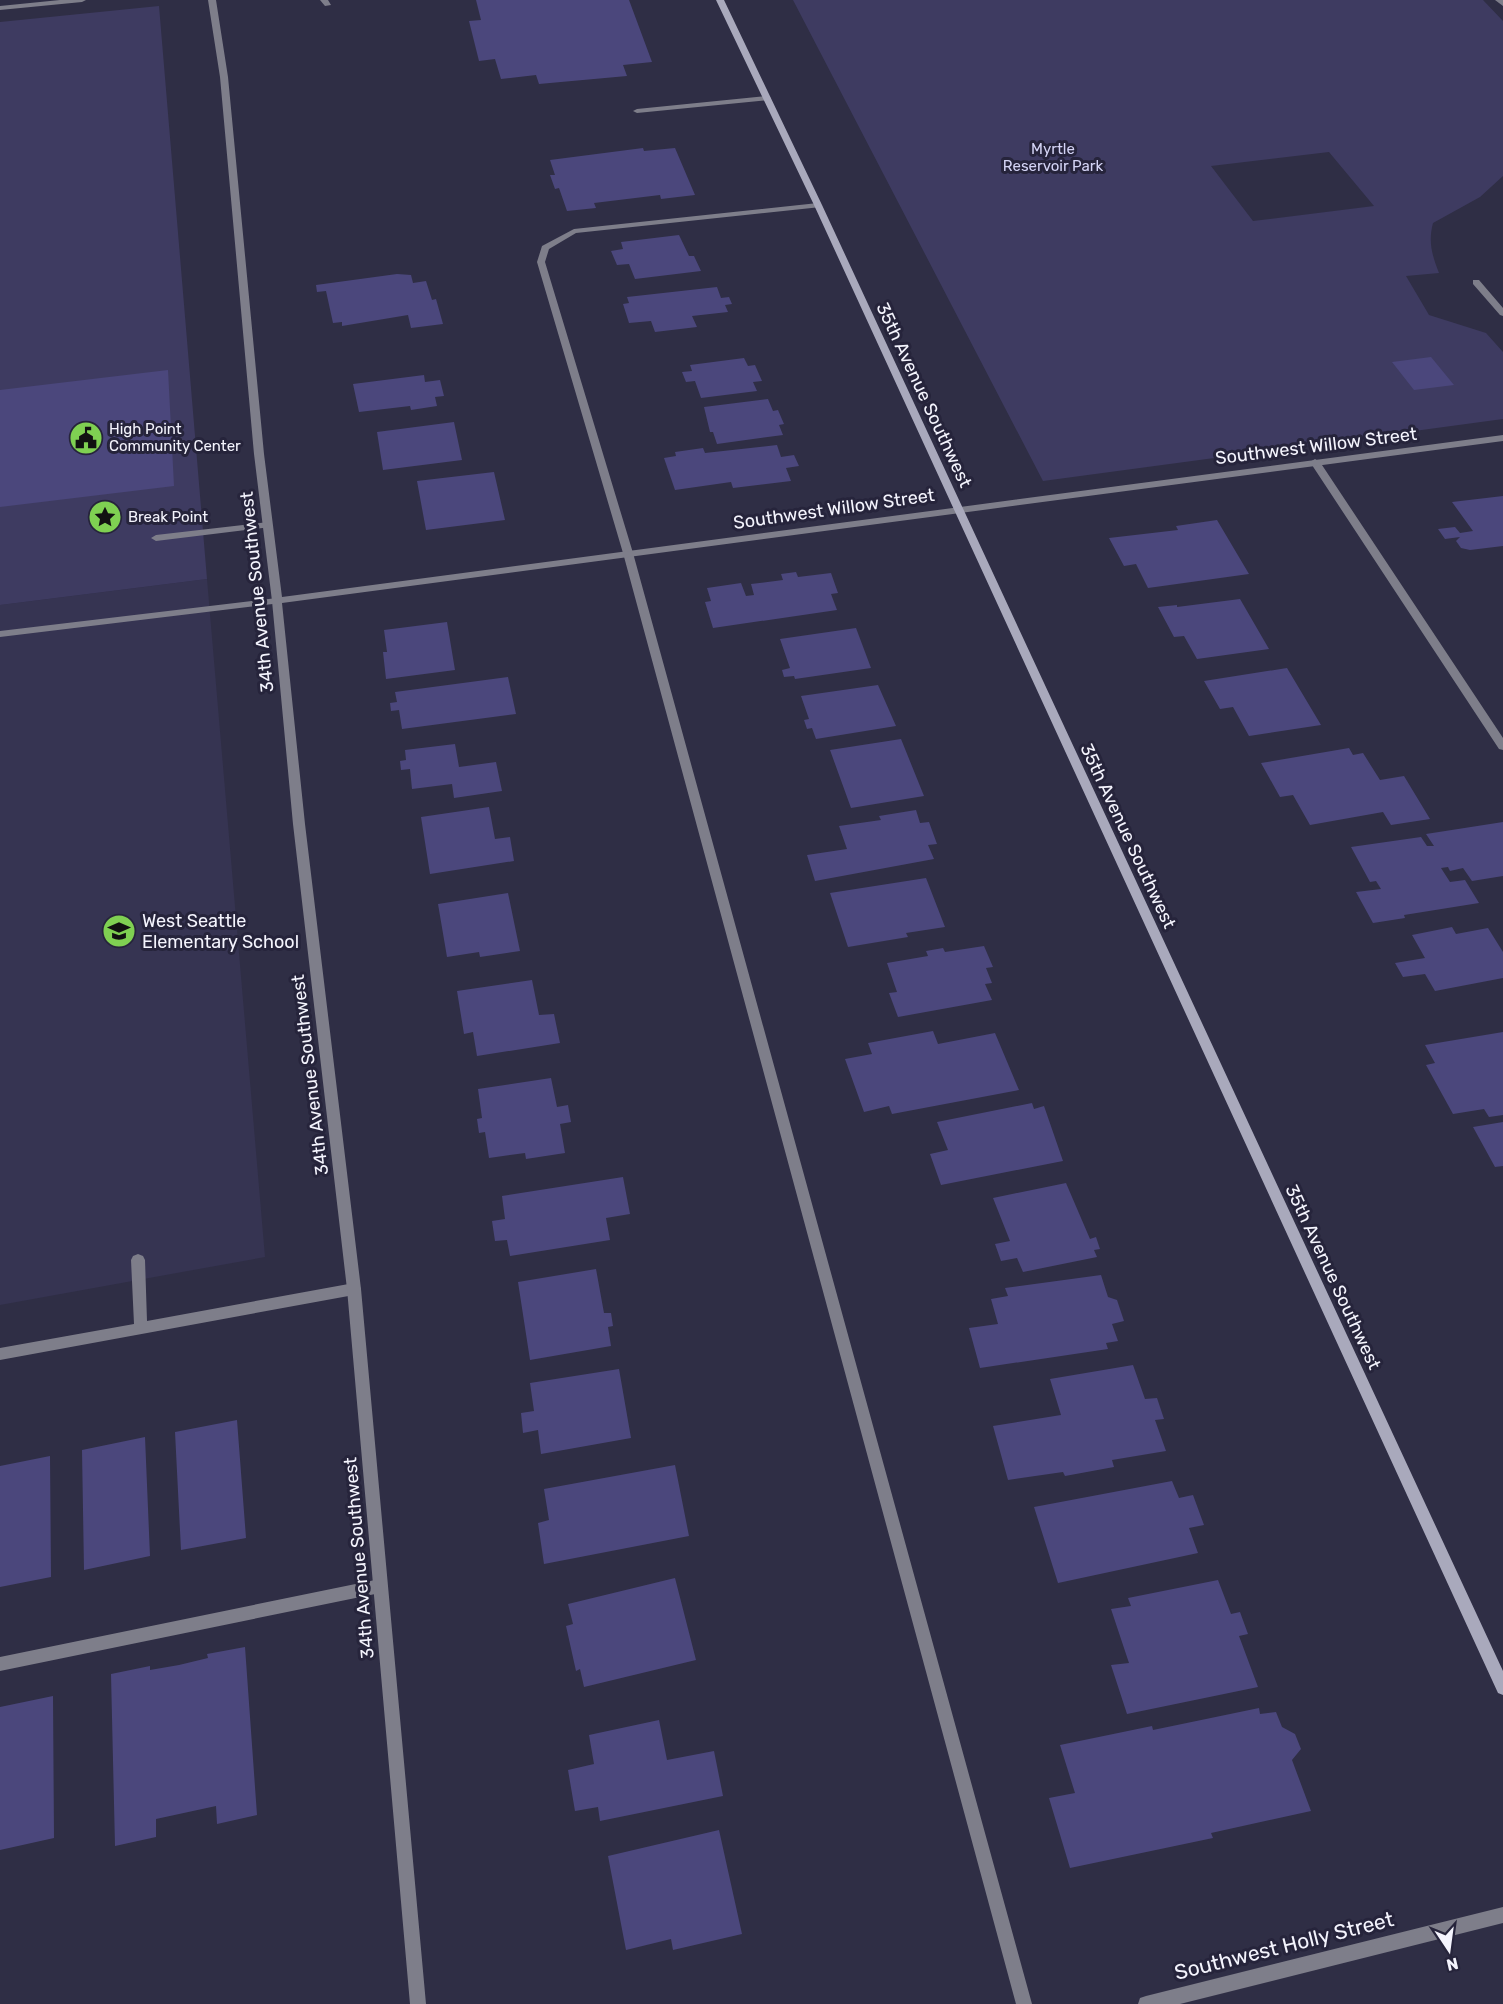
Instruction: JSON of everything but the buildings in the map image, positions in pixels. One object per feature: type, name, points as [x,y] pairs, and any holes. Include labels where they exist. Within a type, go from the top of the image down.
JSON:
[{"type":"main road","name":"35th Avenue Southwest","points":[[720,0],[818,205],[1503,1688]]},
{"type":"street","points":[[0,8],[82,0]]},
{"type":"street","name":"34th Avenue Southwest","points":[[212,0],[224,77],[259,454],[277,601],[299,824],[354,1289],[418,2004]]},
{"type":"street","points":[[1499,0],[1503,4]]},
{"type":"street","points":[[636,111],[767,98]]},
{"type":"street","points":[[818,205],[574,231],[545,248],[541,262],[628,553],[1024,2004]]},
{"type":"street","points":[[1476,282],[1503,313]]},
{"type":"street","name":"Southwest Willow Street","points":[[0,634],[277,601],[1503,438]]},
{"type":"street","points":[[1314,462],[1503,746]]},
{"type":"street","points":[[156,538],[268,525]]},
{"type":"street","points":[[138,1260],[141,1328]]},
{"type":"street","points":[[0,1354],[354,1289]]},
{"type":"street","points":[[0,1664],[380,1586]]},
{"type":"street","name":"Southwest Holly Street","points":[[1146,2004],[1503,1915]]},
{"type":"shaded area","name":"West Seattle Elementary School","points":[[207,579],[265,1257],[0,1305],[0,605]]},
{"type":"green space","name":"Myrtle Reservoir Park","points":[[793,0],[1483,0],[1503,21],[1503,176],[1480,197],[1433,223],[1432,248],[1439,273],[1406,276],[1429,315],[1486,333],[1503,352],[1503,419],[1043,481]],"holes":[[[1329,152],[1374,206],[1253,221],[1211,166]]]},
{"type":"green space","points":[[159,6],[207,579],[0,605],[0,22]]},
{"type":"place","name":"High Point Community Center","points":[[86,438]]},
{"type":"place","name":"Break Point","points":[[105,517]]},
{"type":"place","name":"West Seattle Elementary School","points":[[119,931]]}]
